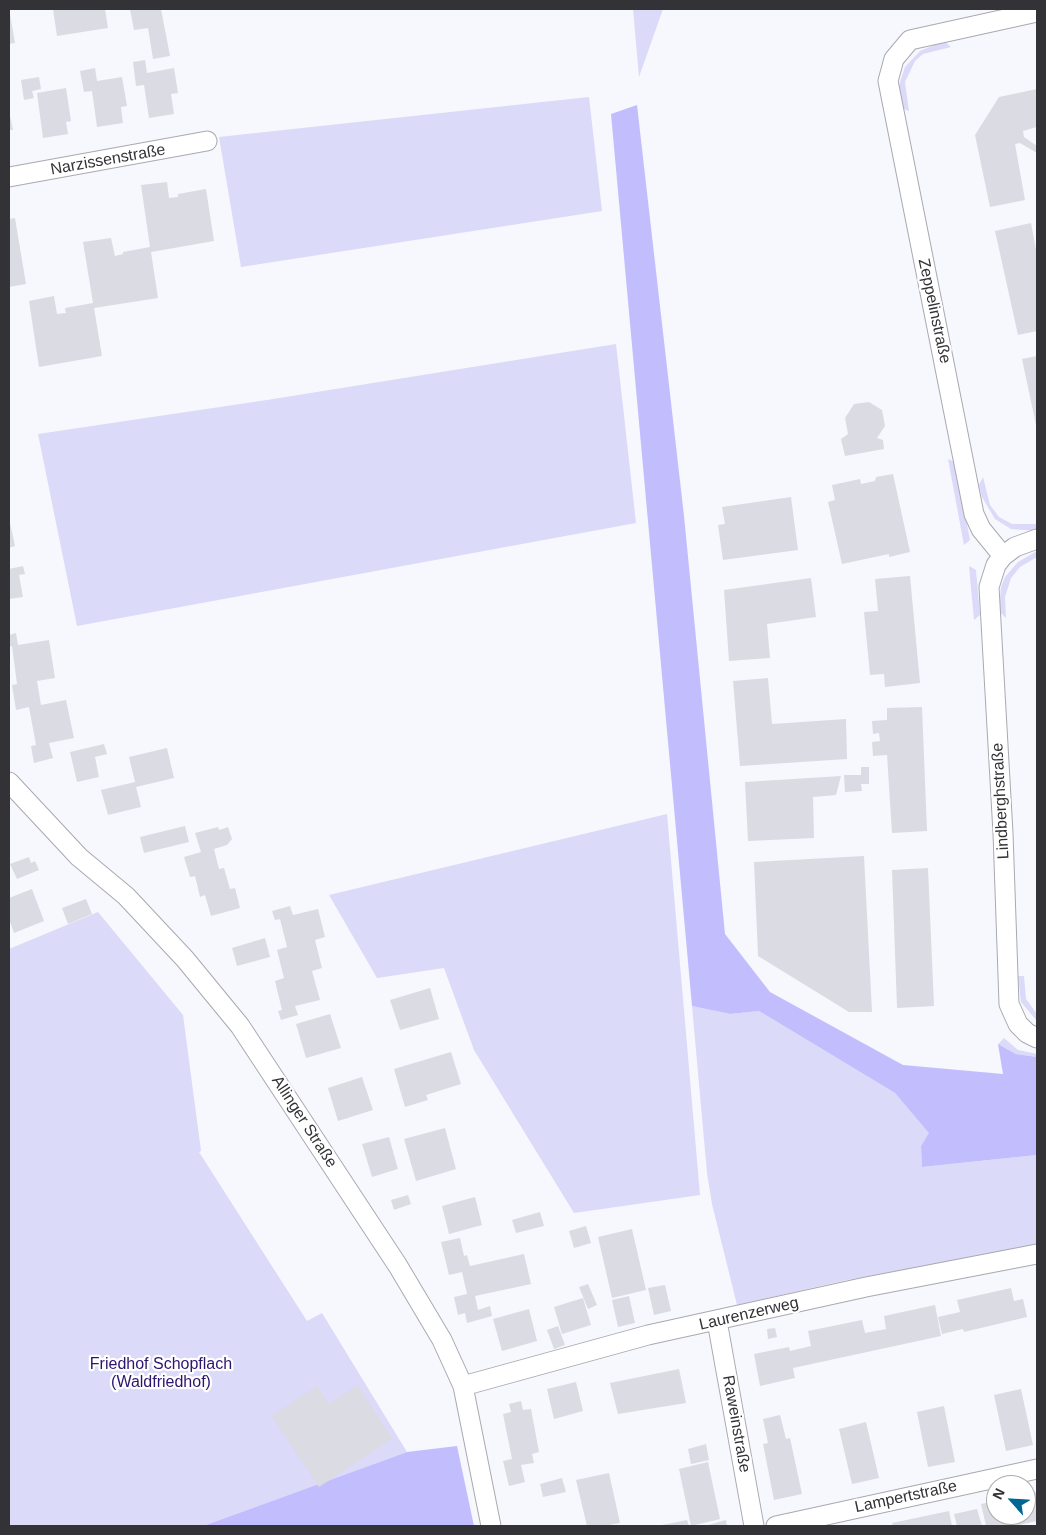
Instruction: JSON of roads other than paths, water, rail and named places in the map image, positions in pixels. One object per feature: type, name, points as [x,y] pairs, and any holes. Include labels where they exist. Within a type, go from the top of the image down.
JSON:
[{"type":"street","name":"Zeppelinstraße","points":[[1003,556],[981,529],[974,514],[888,81],[894,58],[903,46],[917,38],[1037,12]]},
{"type":"street","name":"Narzissenstraße","points":[[9,177],[207,141]]},
{"type":"street","points":[[1003,556],[1015,547],[1037,539]]},
{"type":"street","name":"Lindberghstraße","points":[[1003,556],[996,565],[989,587],[1009,1004],[1018,1024],[1027,1033],[1037,1038]]},
{"type":"street","name":"Allinger Straße","points":[[9,782],[73,850],[126,896],[185,959],[240,1026],[418,1297],[442,1340],[463,1386],[492,1526]]},
{"type":"street","name":"Laurenzerweg","points":[[463,1386],[648,1336],[866,1287],[1037,1254]]},
{"type":"street","name":"Raweinstraße","points":[[717,1321],[754,1526]]},
{"type":"street","name":"Lampertstraße","points":[[776,1526],[1037,1469]]},
{"type":"park label","name":"Friedhof Schopflach (Waldfriedhof)","points":[[161,1374]]}]
